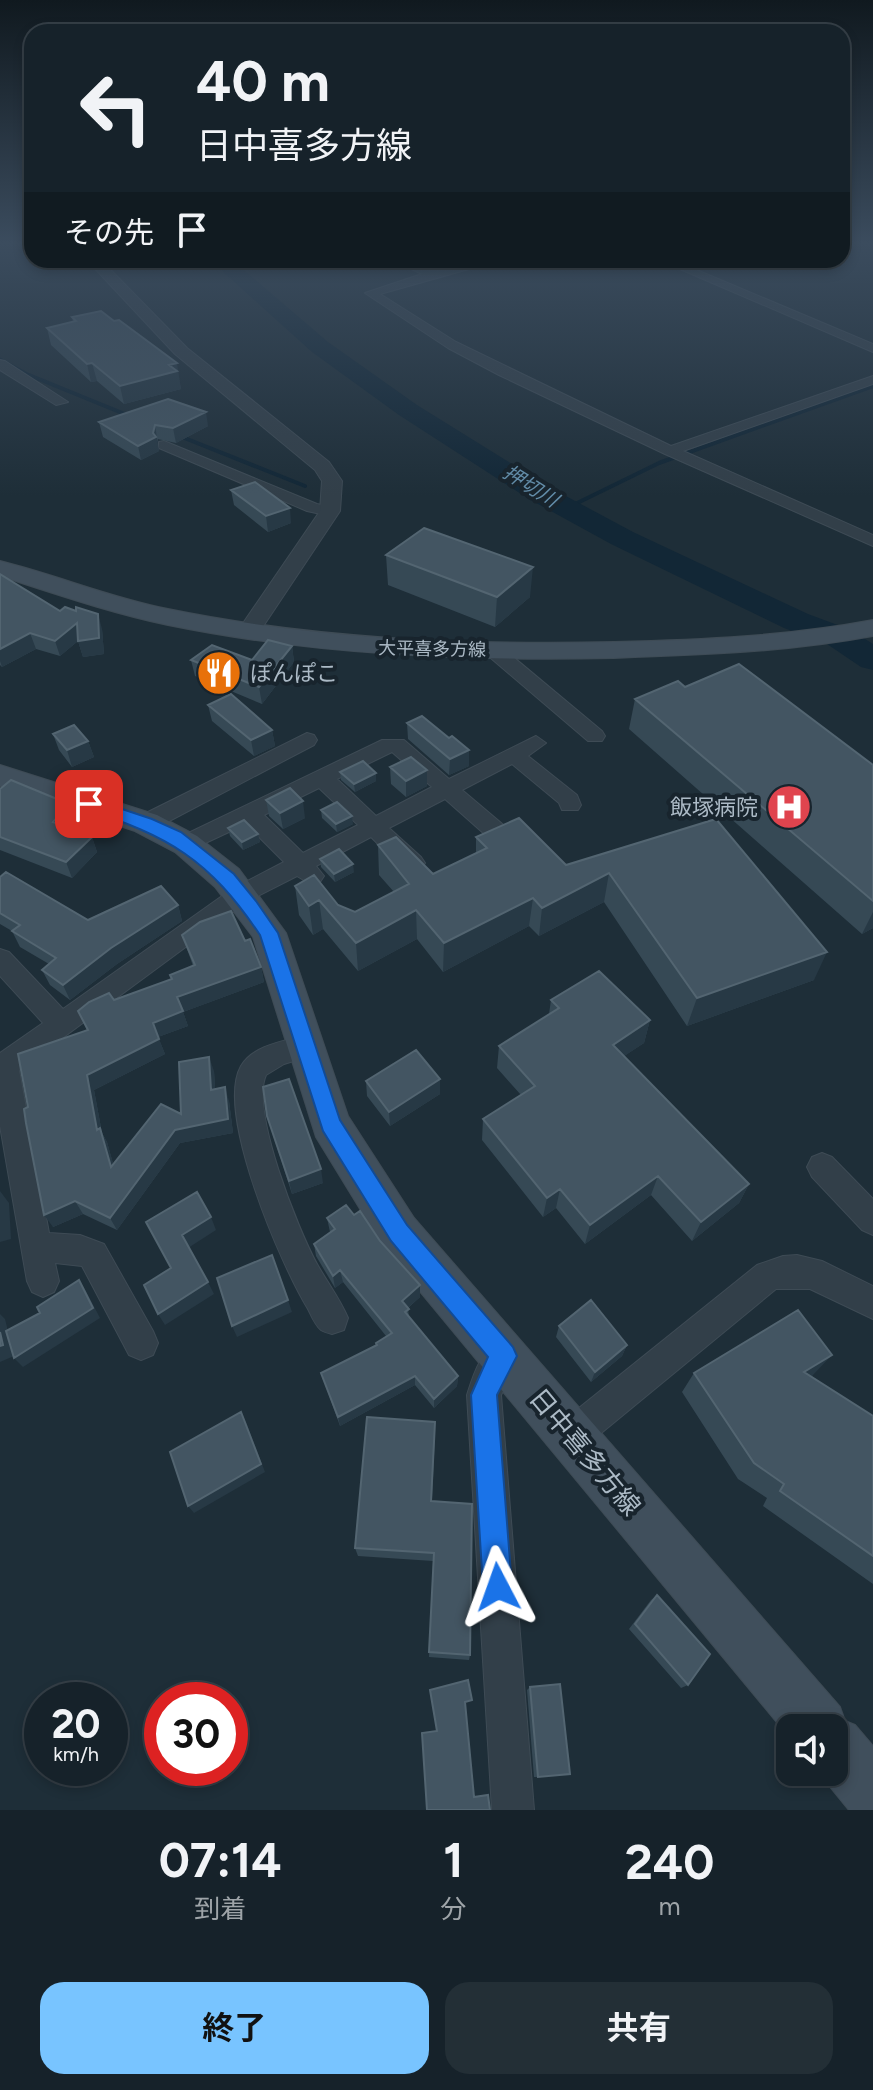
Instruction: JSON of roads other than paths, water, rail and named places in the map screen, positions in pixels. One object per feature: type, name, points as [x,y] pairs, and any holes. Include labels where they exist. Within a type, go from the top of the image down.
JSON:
[{"type":"main road","name":"大平喜多方線","points":[[0,568],[127,607],[248,632],[363,647],[493,650],[710,646],[873,628]]},
{"type":"main road","name":"日中喜多方線","points":[[0,775],[146,823],[186,844],[227,878],[269,933],[330,1124],[399,1233],[807,1714]]},
{"type":"main road","points":[[848,1763],[873,1792]]},
{"type":"street","points":[[159,327],[181,351],[322,466],[332,481],[330,511],[248,632]]},
{"type":"street","points":[[425,327],[452,345],[670,451],[873,541]]},
{"type":"street","points":[[824,327],[873,348]]},
{"type":"street","points":[[0,364],[61,402]]},
{"type":"street","points":[[670,451],[873,380]]},
{"type":"street","points":[[164,445],[313,508],[330,511]]},
{"type":"street","points":[[493,650],[595,736]]},
{"type":"street","points":[[146,823],[307,740]]},
{"type":"street","points":[[43,1281],[5,1065],[240,895],[536,743]]},
{"type":"street","points":[[186,844],[389,745],[397,745],[506,840]]},
{"type":"street","points":[[515,756],[569,800],[570,805]]},
{"type":"street","points":[[322,778],[432,882]]},
{"type":"street","points":[[248,813],[323,889]]},
{"type":"street","points":[[0,959],[61,1024]]},
{"type":"street","points":[[306,1046],[262,1062],[254,1069],[246,1088],[254,1136],[291,1241],[305,1275],[332,1318]]},
{"type":"street","points":[[822,1167],[873,1220]]},
{"type":"street","points":[[37,1249],[83,1250],[93,1255],[141,1343]]},
{"type":"street","points":[[571,1436],[768,1276],[787,1269],[807,1271],[873,1303]]},
{"type":"street","points":[[504,1356],[490,1376],[484,1395],[513,1810]]},
{"type":"waterway","name":"押切川","points":[[298,327],[408,410],[539,493],[622,538],[796,621],[839,637],[873,660]]},
{"type":"waterway","points":[[0,359],[30,376]]},
{"type":"waterway","points":[[30,376],[132,417]]},
{"type":"waterway","points":[[567,508],[659,463],[873,386]]},
{"type":"waterway","points":[[177,435],[305,486]]},
{"type":"place","name":"ぽんぽこ","points":[[219,673]]},
{"type":"place","name":"飯塚病院","points":[[789,807]]}]
